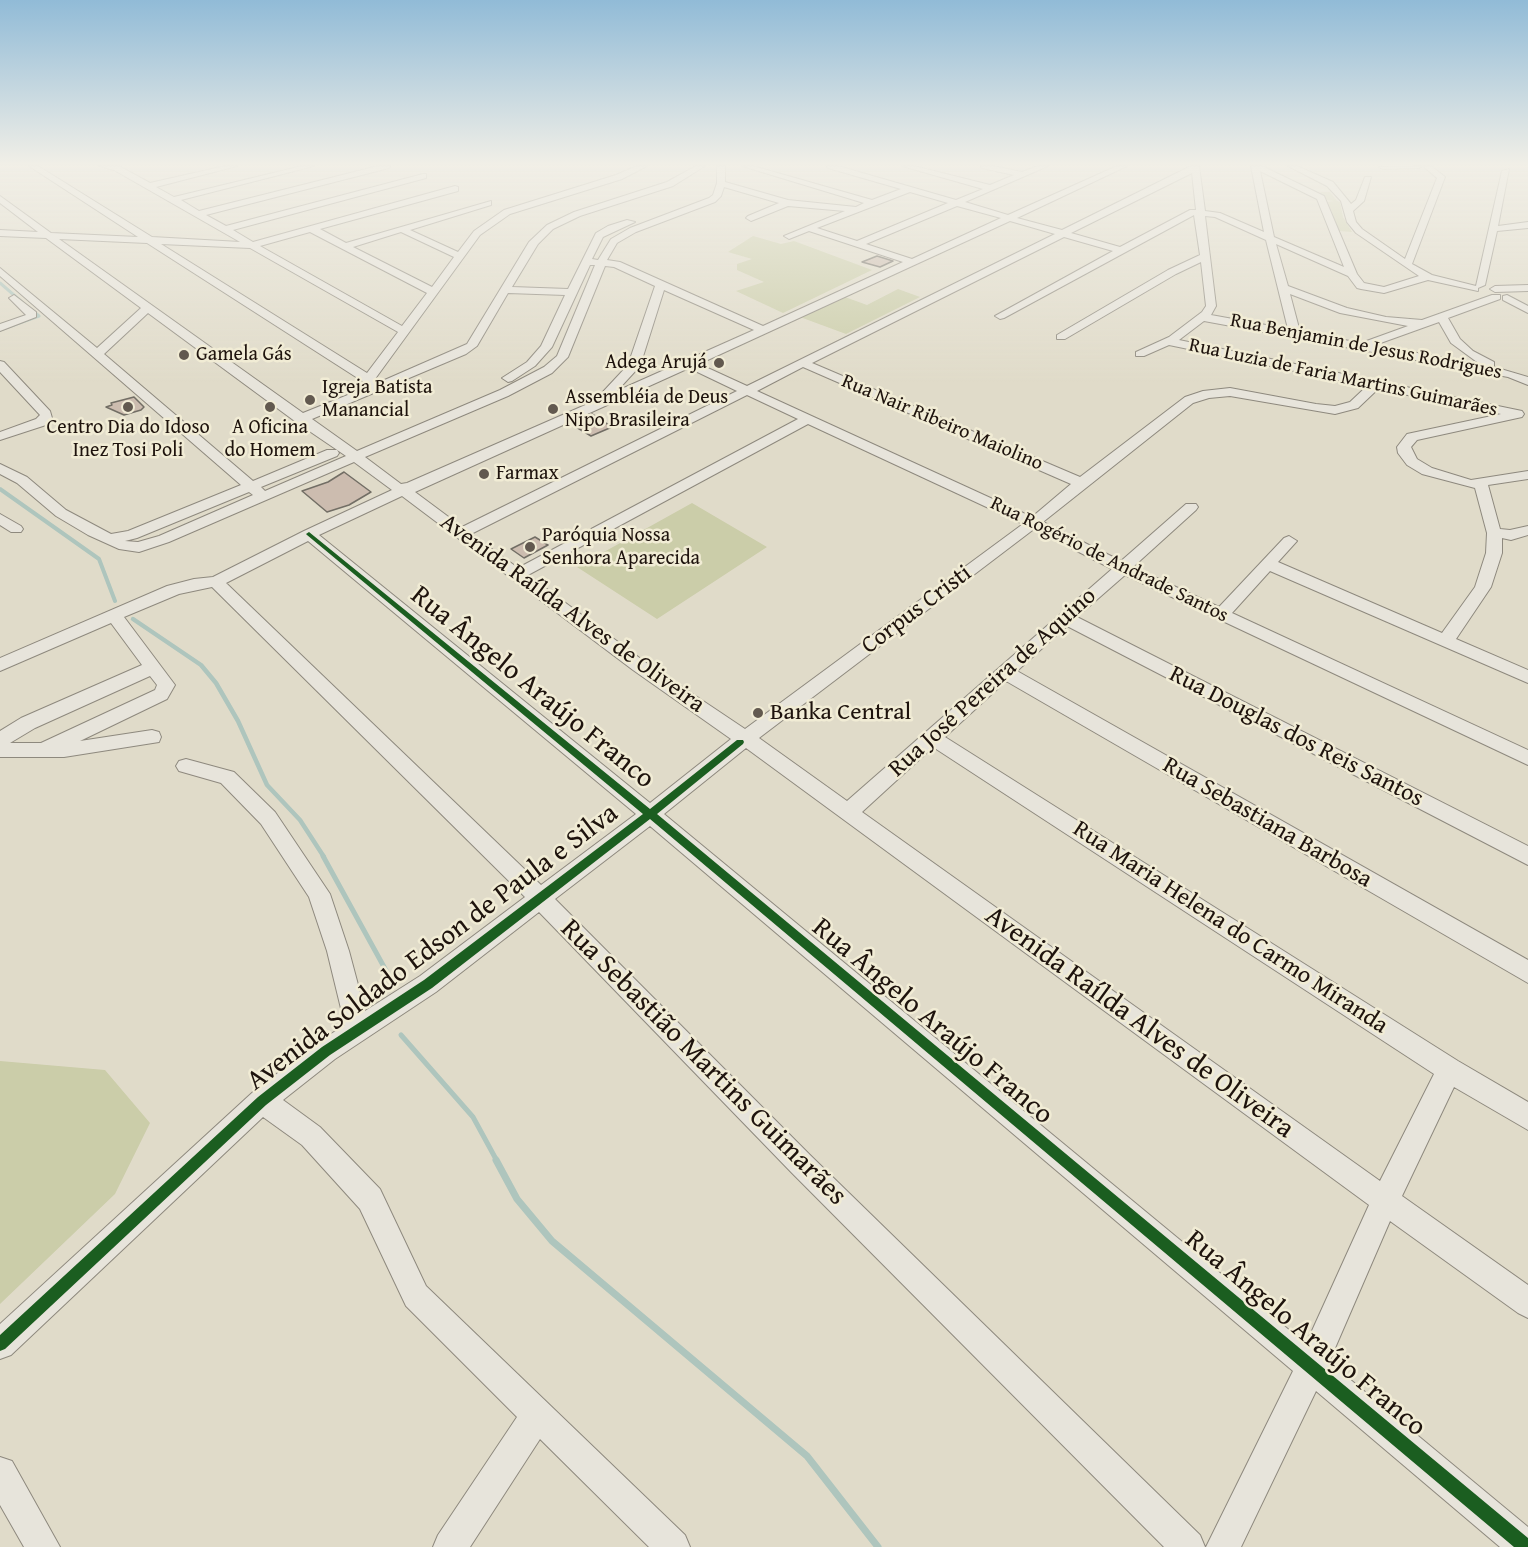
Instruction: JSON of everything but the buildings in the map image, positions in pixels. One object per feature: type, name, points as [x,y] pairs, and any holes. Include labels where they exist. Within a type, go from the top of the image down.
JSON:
[{"type":"street","name":"Avenida Raílda Alves de Oliveira","points":[[53,238],[301,419],[350,450],[639,666],[745,738],[1528,1303]]},
{"type":"street","points":[[93,238],[252,245],[278,238]]},
{"type":"street","points":[[145,238],[380,387]]},
{"type":"street","points":[[241,238],[405,332]]},
{"type":"street","points":[[330,238],[432,291]]},
{"type":"street","points":[[345,246],[371,238]]},
{"type":"street","points":[[421,238],[459,256]]},
{"type":"street","points":[[368,380],[473,238]]},
{"type":"street","points":[[301,419],[452,357],[471,346],[538,238]]},
{"type":"street","points":[[428,412],[507,379],[531,364],[546,347],[598,238]]},
{"type":"street","points":[[111,539],[132,535],[252,487],[504,393],[548,370],[562,357],[602,262],[611,244],[618,238]]},
{"type":"street","points":[[840,238],[912,262]]},
{"type":"street","points":[[858,244],[872,238]]},
{"type":"street","points":[[0,665],[173,590],[194,584],[216,582],[309,534],[403,490],[689,364],[964,238]]},
{"type":"street","points":[[461,533],[1054,238]]},
{"type":"street","points":[[1077,238],[1119,250]]},
{"type":"street","points":[[1000,316],[1141,238]]},
{"type":"street","points":[[1140,354],[1167,341],[1203,317],[1211,306],[1204,238]]},
{"type":"street","points":[[1270,238],[1352,274]]},
{"type":"street","points":[[1270,238],[1295,334]]},
{"type":"street","points":[[1337,238],[1352,274],[1361,286],[1379,290],[1428,277]]},
{"type":"street","points":[[1370,238],[1428,277],[1503,295],[1528,297]]},
{"type":"street","points":[[1407,265],[1417,238]]},
{"type":"street","points":[[1477,287],[1491,238]]},
{"type":"street","points":[[1379,246],[1412,250]]},
{"type":"street","points":[[1061,337],[1172,272],[1206,256]]},
{"type":"street","points":[[585,262],[616,264],[762,330]]},
{"type":"street","points":[[0,271],[264,497]]},
{"type":"street","points":[[598,404],[634,366],[661,284]]},
{"type":"street","points":[[1284,288],[1344,311],[1386,320],[1426,324]]},
{"type":"street","points":[[1360,347],[1503,295],[1528,289]]},
{"type":"street","points":[[507,290],[589,297]]},
{"type":"street","points":[[0,328],[27,319],[32,314],[6,292]]},
{"type":"street","points":[[1503,295],[1528,310]]},
{"type":"street","points":[[98,353],[149,307]]},
{"type":"street","points":[[0,333],[55,316]]},
{"type":"street","name":"Rua Benjamin de Jesus Rodrigues","points":[[1203,317],[1511,374],[1528,381]]},
{"type":"street","points":[[1442,318],[1455,341],[1469,353],[1511,374]]},
{"type":"street","name":"Rua Luzia de Faria Martins Guimarães","points":[[1167,341],[1523,413]]},
{"type":"street","name":"Rua Nair Ribeiro Maiolino","points":[[803,363],[1081,483]]},
{"type":"street","name":"Rua Rogério de Andrade Santos","points":[[689,364],[1034,524],[1528,758]]},
{"type":"street","points":[[0,365],[46,414],[46,418],[41,422],[0,436]]},
{"type":"street","points":[[634,366],[641,373],[663,375]]},
{"type":"street","name":"Corpus Cristi","points":[[745,738],[1034,524],[1081,483],[1189,400],[1216,392],[1230,392],[1335,410],[1354,405],[1376,384]]},
{"type":"street","name":"Rua Benjamin de Jesus Rodrigues","points":[[1523,413],[1412,437],[1407,441],[1404,453],[1412,462],[1427,471],[1459,482],[1481,484],[1528,475]]},
{"type":"street","points":[[517,575],[808,419]]},
{"type":"street","points":[[0,468],[22,480],[61,513],[93,532],[132,548],[164,539],[264,497],[350,450]]},
{"type":"street","points":[[1445,641],[1483,587],[1494,554],[1494,533],[1481,484]]},
{"type":"street","name":"Rua José Pereira de Aquino","points":[[848,812],[1191,507]]},
{"type":"street","points":[[0,518],[16,529]]},
{"type":"street","points":[[152,527],[164,539]]},
{"type":"street","points":[[1494,533],[1511,535],[1528,530]]},
{"type":"street","name":"Rua Ângelo Araújo Franco","points":[[309,534],[650,814],[1526,1547]]},
{"type":"street","points":[[1222,614],[1288,541]]},
{"type":"street","points":[[1268,564],[1528,677]]},
{"type":"street","name":"Rua Sebastião Martins Guimarães","points":[[216,582],[540,898],[793,1156],[1188,1547]]},
{"type":"street","points":[[43,750],[161,694],[166,686],[114,615]]},
{"type":"street","name":"Rua Douglas dos Reis Santos","points":[[1065,618],[1528,856]]},
{"type":"street","points":[[0,740],[28,723],[153,668]]},
{"type":"street","name":"Rua Sebastiana Barbosa","points":[[1006,673],[1528,972]]},
{"type":"street","points":[[0,750],[64,750],[152,737]]},
{"type":"street","name":"Avenida Soldado Edson de Paula e Silva","points":[[0,1344],[262,1101],[326,1051],[428,984],[745,738]]},
{"type":"street","name":"Rua Maria Helena do Carmo Miranda","points":[[933,738],[1449,1070],[1528,1117]]},
{"type":"street","points":[[186,766],[227,777],[268,818],[319,894],[338,951],[358,1030]]},
{"type":"street","points":[[1222,1547],[1311,1368],[1385,1200],[1449,1070]]},
{"type":"street","points":[[262,1101],[312,1136],[370,1199],[416,1296],[673,1547]]},
{"type":"street","points":[[450,1547],[538,1414]]},
{"type":"street","points":[[0,1473],[43,1547]]},
{"type":"green space","points":[[750,238],[761,238],[781,244],[794,241],[872,270],[783,313],[736,291],[764,282],[737,270],[737,264],[752,259],[728,252]]},
{"type":"green space","points":[[898,289],[920,297],[846,334],[800,317],[845,297],[867,305]]},
{"type":"green space","points":[[692,503],[767,547],[657,619],[577,567]]},
{"type":"green space","points":[[0,1061],[105,1070],[150,1123],[115,1194],[0,1304]]},
{"type":"waterway","points":[[0,283],[22,302]]},
{"type":"waterway","points":[[0,330],[39,316],[33,311]]},
{"type":"waterway","points":[[0,489],[99,559],[115,601]]},
{"type":"waterway","points":[[133,619],[201,665],[216,683],[238,721],[267,785],[300,820],[324,857]]},
{"type":"waterway","points":[[323,856],[389,976]]},
{"type":"waterway","points":[[401,1035],[473,1117],[497,1161]]},
{"type":"waterway","points":[[496,1160],[517,1199],[552,1241],[807,1456],[878,1547]]},
{"type":"cycle path","points":[[309,534],[650,814],[1526,1547]]},
{"type":"cycle path","points":[[0,1344],[262,1101],[326,1051],[428,984],[740,742]]},
{"type":"place","name":"Gamela Gás","points":[[184,355]]},
{"type":"place","name":"Adega Arujá","points":[[719,363]]},
{"type":"place","name":"Igreja Batista Manancial","points":[[310,400]]},
{"type":"place","name":"Centro Dia do Idoso Inez Tosi Poli","points":[[128,407]]},
{"type":"place","name":"A Oficina do Homem","points":[[270,407]]},
{"type":"place","name":"Assembléia de Deus Nipo Brasileira","points":[[553,409]]},
{"type":"place","name":"Farmax","points":[[484,474]]},
{"type":"place","name":"Paróquia Nossa Senhora Aparecida","points":[[530,547]]},
{"type":"place","name":"Banka Central","points":[[758,713]]}]
